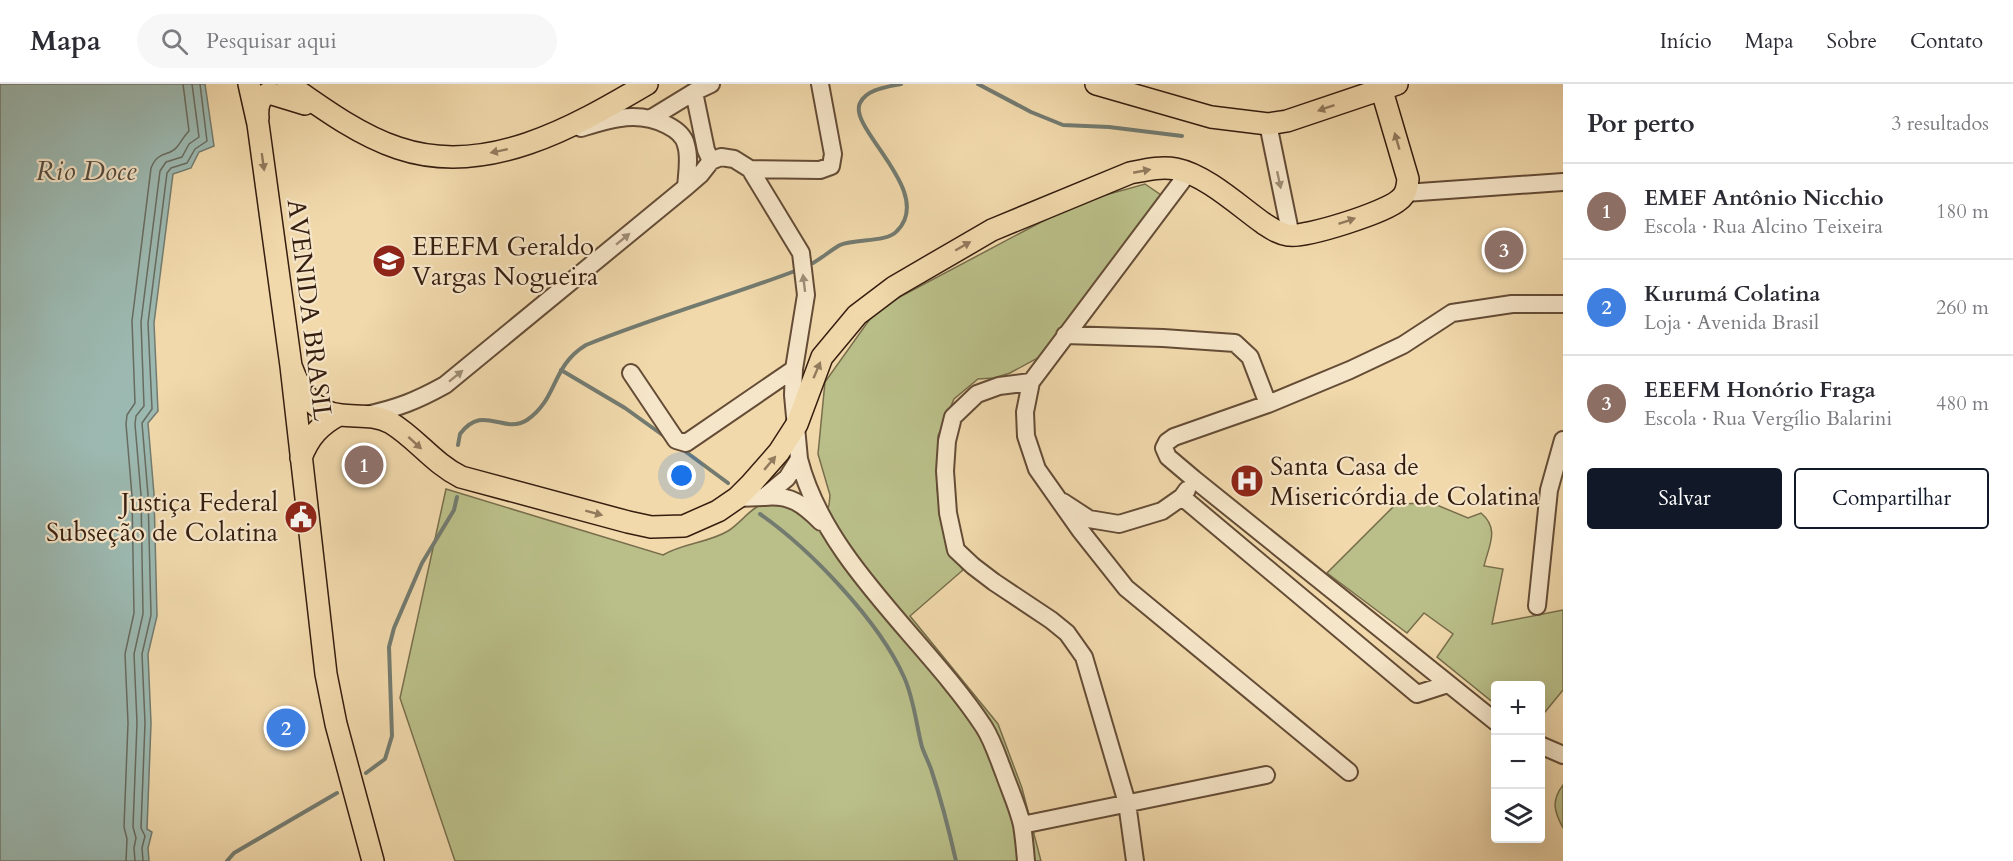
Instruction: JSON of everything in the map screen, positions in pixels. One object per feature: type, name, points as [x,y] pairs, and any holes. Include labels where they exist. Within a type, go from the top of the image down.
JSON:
[{"type":"main road","name":"AVENIDA BRASIL","points":[[249,84],[258,124],[291,366],[326,674],[336,724],[373,861]]},
{"type":"main road","points":[[288,84],[323,109],[373,137],[397,148],[429,156],[474,156],[503,151],[537,141],[573,126],[647,84]]},
{"type":"main road","points":[[291,366],[299,387],[312,403],[339,415],[365,415],[391,423],[436,462],[460,477],[628,522],[651,527],[684,526],[718,511],[736,498],[770,464],[797,424],[822,357],[857,315],[894,287],[992,230],[1130,173],[1163,168],[1176,169],[1206,182],[1263,223],[1291,236],[1314,232],[1374,212],[1398,202],[1405,194],[1408,179],[1386,86],[1287,121],[1268,124],[1211,117],[1096,84]]},
{"type":"main road","points":[[258,124],[257,110],[260,100],[269,93],[323,109]]},
{"type":"main road","points":[[301,458],[311,436],[339,415]]},
{"type":"street","points":[[653,117],[711,84]]},
{"type":"street","points":[[750,169],[820,170],[831,166],[833,154],[820,84]]},
{"type":"street","points":[[365,415],[418,401],[445,386],[700,175],[708,155],[694,92]]},
{"type":"street","points":[[537,141],[613,118],[653,117],[680,134],[686,144],[686,187]]},
{"type":"street","points":[[1268,124],[1291,236]]},
{"type":"street","points":[[686,144],[708,155],[734,159],[750,169],[801,253],[806,295],[794,369],[793,395],[799,459],[807,489],[833,535],[871,588],[937,664],[985,729],[997,754],[1022,825],[1026,861]]},
{"type":"street","points":[[1188,173],[1031,382],[1025,412],[1026,436],[1037,469],[1126,588],[1349,772]]},
{"type":"street","points":[[1405,194],[1563,182]]},
{"type":"street","points":[[1491,718],[1194,479],[1168,457],[1164,448],[1174,436],[1268,404],[1350,370],[1402,345],[1452,313],[1512,304],[1563,304]]},
{"type":"street","points":[[1065,335],[1235,343],[1250,357],[1268,404]]},
{"type":"street","points":[[631,373],[676,440],[686,443],[794,369]]},
{"type":"street","points":[[1031,382],[999,386],[977,394],[953,417],[947,441],[945,471],[948,513],[956,550],[994,582],[1067,633],[1084,657],[1127,803],[1135,861]]},
{"type":"street","points":[[1537,606],[1549,490],[1563,440]]},
{"type":"street","points":[[764,497],[787,478],[799,459]]},
{"type":"street","points":[[1055,496],[1089,519],[1119,524],[1162,511],[1182,497],[1194,479]]},
{"type":"street","points":[[736,498],[780,495],[798,502],[833,535]]},
{"type":"street","points":[[1182,497],[1417,694],[1448,684]]},
{"type":"street","points":[[1545,747],[1562,754]]},
{"type":"street","points":[[1022,825],[1266,775]]},
{"type":"green space","points":[[1145,184],[1161,195],[1047,353],[1010,373],[994,378],[978,379],[954,399],[938,436],[937,489],[944,531],[951,553],[963,570],[910,616],[998,724],[1022,788],[1041,861],[455,861],[400,698],[446,489],[663,555],[728,531],[755,508],[765,503],[825,514],[830,495],[818,454],[825,382],[877,309],[1077,203]]},
{"type":"green space","points":[[1432,503],[1468,518],[1481,513],[1487,519],[1492,538],[1484,566],[1503,569],[1492,624],[1563,610],[1563,690],[1545,712],[1545,681],[1491,681],[1491,701],[1437,657],[1453,634],[1424,613],[1407,633],[1327,573],[1396,504]]},
{"type":"green space","points":[[1563,785],[1563,828],[1555,801]]},
{"type":"water","name":"Rio Doce","points":[[0,84],[205,84],[214,146],[199,152],[191,168],[173,174],[154,323],[158,411],[148,423],[154,494],[157,616],[148,654],[151,723],[147,829],[152,832],[148,848],[149,861],[0,861]]},
{"type":"waterway","points":[[813,263],[840,245],[892,235],[897,231],[906,215],[906,198],[899,180],[859,114],[860,103],[867,95],[878,89],[901,84]]},
{"type":"waterway","points":[[978,84],[1031,112],[1063,125],[1109,127],[1182,136]]},
{"type":"waterway","points":[[458,445],[460,434],[468,425],[477,421],[518,424],[527,420],[544,402],[566,363],[586,345],[795,271]]},
{"type":"waterway","points":[[561,370],[625,408],[664,436]]},
{"type":"waterway","points":[[682,449],[728,483]]},
{"type":"waterway","points":[[366,773],[385,759],[392,736],[389,647],[394,628],[422,563],[454,510],[457,497]]},
{"type":"waterway","points":[[760,514],[821,566],[861,610],[893,655],[910,694],[922,747],[938,792],[956,861]]},
{"type":"waterway","points":[[227,861],[234,853],[337,793]]},
{"type":"place","name":"EEEFM Honório Fraga","points":[[1504,250]]},
{"type":"place","name":"EEEFM Geraldo Vargas Nogueira","points":[[389,261]]},
{"type":"place","name":"EMEF Antônio Nicchio","points":[[364,465]]},
{"type":"place","name":"Santa Casa de Misericórdia de Colatina","points":[[1247,481]]},
{"type":"place","name":"Justiça Federal Subseção de Colatina","points":[[301,517]]},
{"type":"place","name":"Kurumá Colatina","points":[[286,728]]}]
